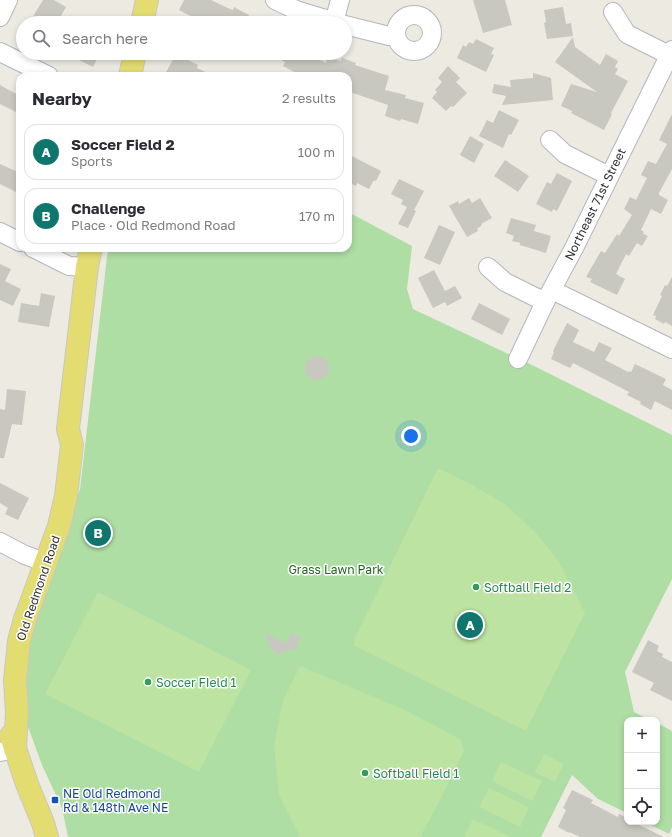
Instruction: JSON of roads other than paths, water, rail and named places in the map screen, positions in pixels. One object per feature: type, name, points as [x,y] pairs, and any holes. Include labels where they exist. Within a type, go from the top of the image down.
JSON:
[{"type":"main road","points":[[144,16],[147,0]]},
{"type":"main road","points":[[131,72],[133,60]]},
{"type":"main road","name":"Old Redmond Road","points":[[47,837],[43,823],[27,784],[7,751],[2,679],[7,637],[41,561],[59,441],[68,429],[89,258]]},
{"type":"street","points":[[0,17],[8,0]]},
{"type":"street","points":[[275,0],[296,10],[316,16]]},
{"type":"street","points":[[339,16],[340,0]]},
{"type":"street","points":[[614,12],[627,34],[671,52]]},
{"type":"street","points":[[352,26],[389,36],[396,36]]},
{"type":"street","points":[[0,52],[16,60]]},
{"type":"street","name":"Northeast 71st Street","points":[[518,359],[671,52]]},
{"type":"street","points":[[16,60],[41,72]]},
{"type":"street","points":[[550,140],[566,154],[609,176]]},
{"type":"street","points":[[0,232],[16,240]]},
{"type":"street","points":[[41,252],[68,266],[89,258]]},
{"type":"street","points":[[488,267],[505,282],[549,296],[672,349]]},
{"type":"street","points":[[0,542],[25,555],[41,561]]},
{"type":"place","name":"Challenge","points":[[98,533]]},
{"type":"place","name":"Softball Field 2","points":[[476,587]]},
{"type":"place","name":"Soccer Field 2","points":[[470,625]]},
{"type":"place","name":"Soccer FIeld 1","points":[[148,682]]},
{"type":"place","name":"Softball Field 1","points":[[365,773]]},
{"type":"place","name":"NE Old Redmond Rd & 148th Ave NE","points":[[55,800]]},
{"type":"park label","name":"Grass Lawn Park","points":[[336,569]]}]
